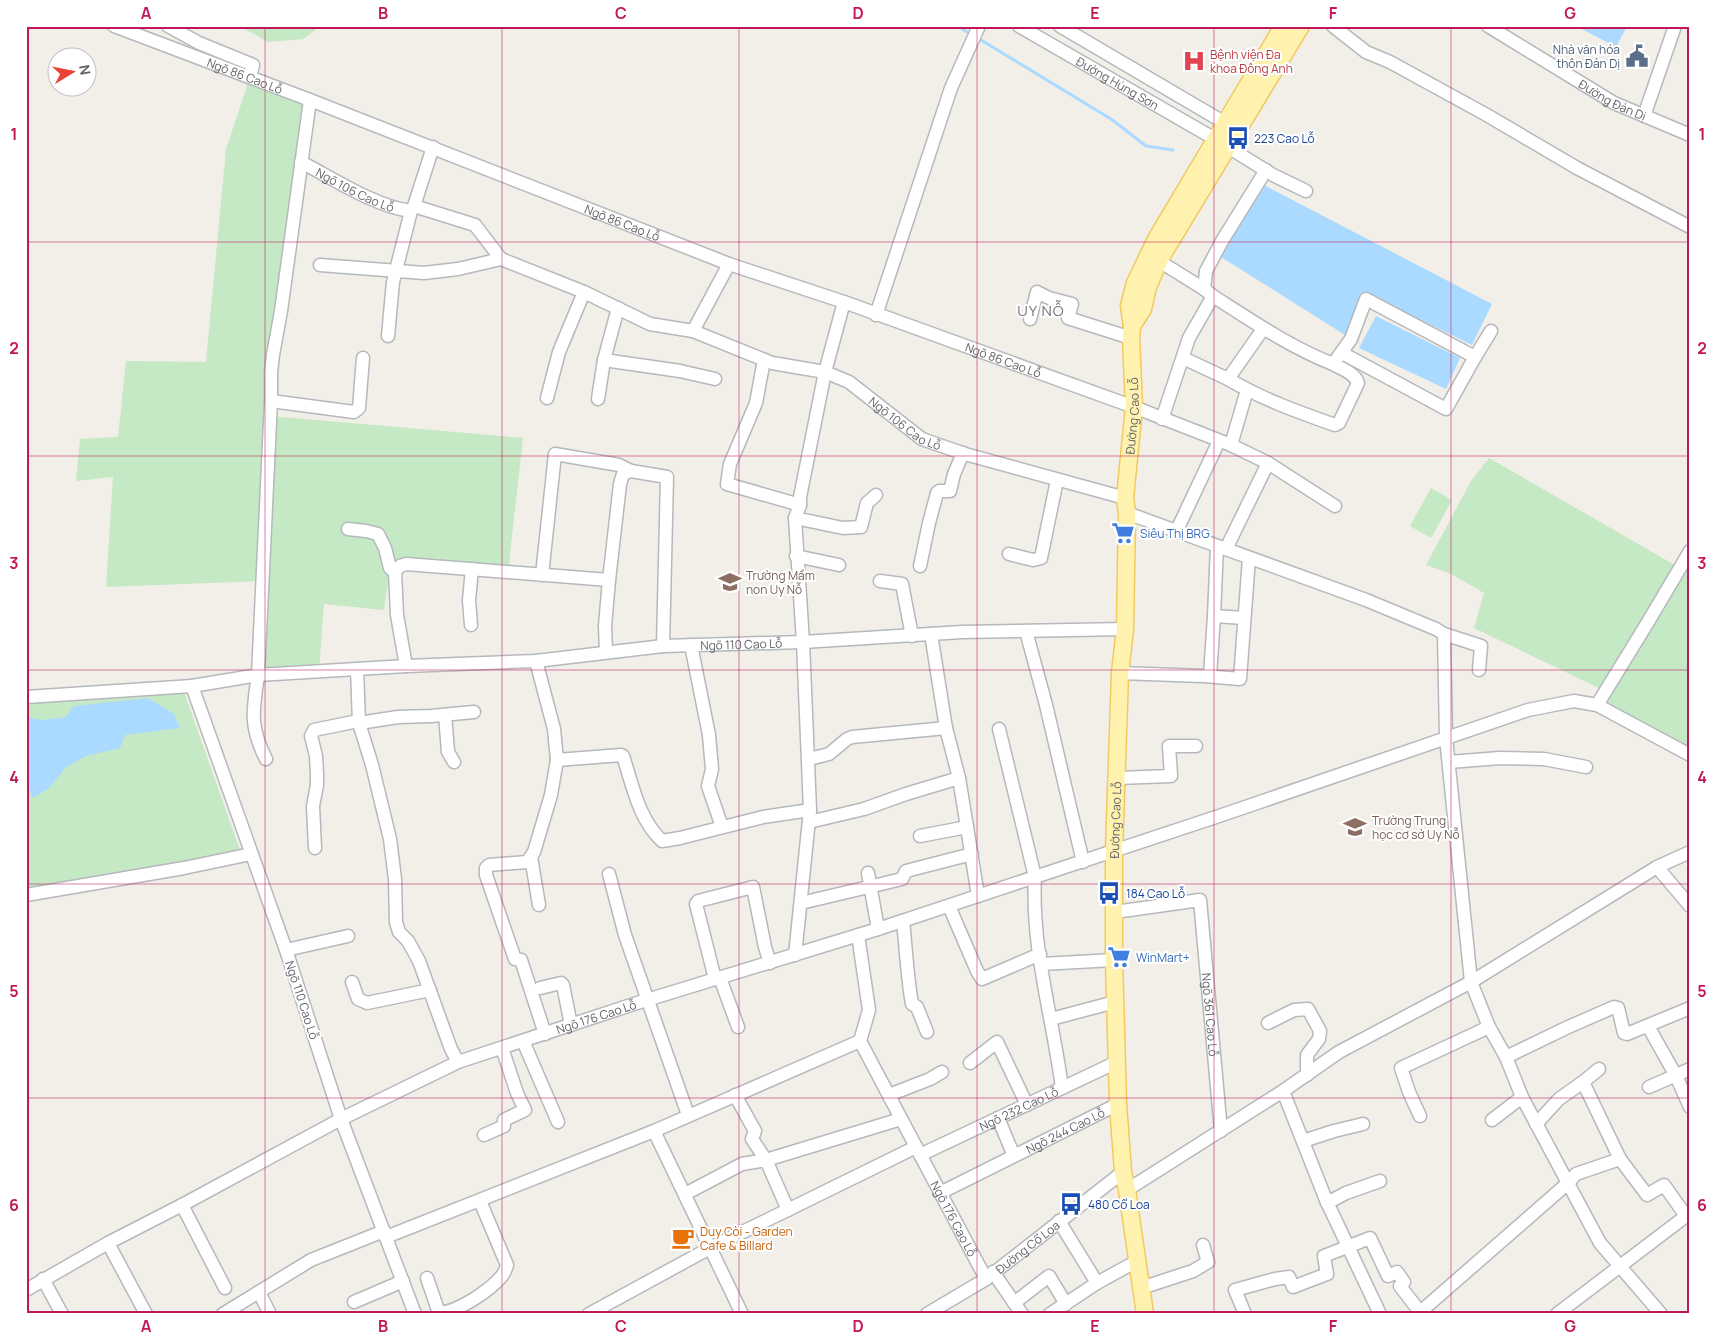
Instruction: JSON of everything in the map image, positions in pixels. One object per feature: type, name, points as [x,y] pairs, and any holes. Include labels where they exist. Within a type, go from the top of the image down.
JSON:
[{"type":"main road","name":"Đường Cao Lỗ","points":[[1131,332],[1143,309],[1148,287],[1159,261],[1221,143],[1224,122],[1283,26]]},
{"type":"main road","name":"Đường Cao Lỗ","points":[[1145,1314],[1123,1172],[1118,1104],[1114,960],[1114,851],[1120,673],[1125,629],[1126,506],[1134,407],[1129,306],[1135,283],[1144,261],[1221,143],[1301,26]]},
{"type":"street","name":"Ngõ 86 Cao Lỗ","points":[[114,26],[433,147],[729,264],[844,302],[1134,407],[1226,443],[1268,463],[1335,506]]},
{"type":"street","points":[[168,26],[199,43],[253,65],[250,77]]},
{"type":"street","points":[[876,314],[951,88],[979,26]]},
{"type":"street","name":"Đường Hùng Sơn","points":[[1019,26],[1266,170],[1306,191]]},
{"type":"street","points":[[1060,26],[1224,122]]},
{"type":"street","points":[[1333,26],[1366,52],[1390,62],[1485,114],[1577,168],[1690,227]]},
{"type":"street","name":"Đường Đản Dị","points":[[1492,27],[1614,103],[1690,135]]},
{"type":"street","points":[[1644,116],[1671,28]]},
{"type":"street","points":[[266,759],[258,744],[253,715],[258,675],[271,372],[310,100]]},
{"type":"street","points":[[388,336],[396,270],[413,208],[433,147]]},
{"type":"street","name":"Ngõ 106 Cao Lỗ","points":[[301,162],[364,195],[400,210],[413,208],[474,226],[501,259],[584,292],[650,324],[693,332],[772,363],[825,372],[849,382],[922,439],[1057,480],[1126,506],[1177,530],[1366,600],[1444,634],[1481,646],[1479,670]]},
{"type":"street","points":[[1162,419],[1189,338],[1209,292],[1206,271],[1222,241],[1266,170]]},
{"type":"street","points":[[320,265],[424,273],[458,270],[501,259]]},
{"type":"street","points":[[1159,261],[1263,328],[1313,357],[1333,364],[1351,374],[1357,379],[1358,384],[1340,423],[1335,425],[1278,404],[1183,358]]},
{"type":"street","points":[[693,332],[729,264]]},
{"type":"street","points":[[547,398],[559,352],[584,292]]},
{"type":"street","points":[[1030,319],[1037,292],[1049,298],[1072,304],[1068,318],[1131,332]]},
{"type":"street","points":[[1333,364],[1351,339],[1366,299],[1475,357]]},
{"type":"street","points":[[795,955],[810,816],[809,759],[795,518],[800,505],[800,496],[825,372],[844,302]]},
{"type":"street","points":[[598,399],[604,360],[618,308]]},
{"type":"street","points":[[1228,379],[1263,328]]},
{"type":"street","points":[[1342,353],[1446,409],[1491,331]]},
{"type":"street","points":[[271,401],[354,412],[359,408],[363,358]]},
{"type":"street","points":[[604,360],[680,371],[716,379]]},
{"type":"street","points":[[764,360],[756,403],[730,464],[727,484],[800,505]]},
{"type":"street","points":[[1177,530],[1226,443],[1247,390]]},
{"type":"street","points":[[920,566],[937,494],[939,491],[950,491],[954,474],[963,453]]},
{"type":"street","points":[[542,575],[555,454],[619,465],[631,471],[667,477],[663,646]]},
{"type":"street","points":[[1210,676],[1214,616],[1222,547],[1268,463]]},
{"type":"street","points":[[606,652],[605,626],[620,484],[623,474],[631,471]]},
{"type":"street","points":[[1009,554],[1033,560],[1041,558],[1057,480]]},
{"type":"street","points":[[795,518],[843,528],[861,527],[867,503],[876,495]]},
{"type":"street","points":[[348,529],[378,534],[385,548],[390,568],[395,572]]},
{"type":"street","points":[[1597,705],[1690,551]]},
{"type":"street","points":[[796,556],[839,565]]},
{"type":"street","points":[[1120,673],[1240,679],[1249,558]]},
{"type":"street","points":[[406,666],[397,615],[395,572],[400,566],[406,564],[609,580]]},
{"type":"street","points":[[471,626],[469,600],[472,569]]},
{"type":"street","points":[[880,581],[902,584],[912,636]]},
{"type":"street","points":[[1214,616],[1244,618]]},
{"type":"street","name":"Ngõ 110 Cao Lỗ","points":[[26,697],[192,686],[258,675],[406,666],[536,661],[663,646],[803,642],[931,634],[1125,629]]},
{"type":"street","points":[[1026,631],[1046,705],[1083,862]]},
{"type":"street","points":[[931,634],[946,728],[959,778],[978,896]]},
{"type":"street","points":[[1444,634],[1446,738],[1471,982],[1489,1027],[1506,1057],[1522,1096],[1600,1243],[1621,1265],[1661,1314]]},
{"type":"street","points":[[691,645],[709,735],[712,769],[708,786],[722,827]]},
{"type":"street","points":[[536,661],[554,729],[557,760],[551,795],[528,862],[520,864],[489,864],[486,868],[486,875],[515,959],[521,960],[545,1034]]},
{"type":"street","points":[[357,669],[359,722],[372,765],[390,839],[395,879],[396,922],[399,932],[408,942],[419,960],[458,1062]]},
{"type":"street","name":"Ngõ 110 Cao Lỗ","points":[[192,686],[286,950],[341,1119],[415,1314]]},
{"type":"street","name":"Ngõ 176 Cao Lỗ","points":[[26,1290],[108,1243],[341,1119],[458,1062],[648,1000],[904,921],[1528,710],[1574,701],[1597,705],[1690,755]]},
{"type":"street","points":[[315,848],[314,806],[317,774],[316,756],[311,736],[314,730],[398,716],[474,712]]},
{"type":"street","points":[[445,715],[448,752],[454,762]]},
{"type":"street","points":[[809,759],[829,754],[852,737],[946,728]]},
{"type":"street","points":[[999,728],[1035,877],[1034,897],[1041,959],[1062,1088]]},
{"type":"street","points":[[1117,778],[1171,776],[1170,746],[1196,746]]},
{"type":"street","points":[[557,760],[623,756],[633,793],[640,810],[662,841],[763,817],[810,816],[864,809],[959,778]]},
{"type":"street","points":[[1449,762],[1500,758],[1544,759],[1586,767]]},
{"type":"street","points":[[920,836],[967,827]]},
{"type":"street","points":[[1127,1190],[1283,1091],[1339,1052],[1471,982],[1658,867],[1690,852]]},
{"type":"street","points":[[26,895],[252,854]]},
{"type":"street","points":[[801,903],[902,879],[906,871],[972,854]]},
{"type":"street","points":[[531,857],[539,905]]},
{"type":"street","points":[[1658,867],[1690,906]]},
{"type":"street","points":[[868,873],[878,929]]},
{"type":"street","points":[[608,874],[625,935],[688,1115]]},
{"type":"street","points":[[738,1027],[718,979],[696,904],[698,901],[753,887],[770,963]]},
{"type":"street","name":"Ngõ 361 Cao Lỗ","points":[[1115,912],[1200,900],[1221,1131]]},
{"type":"street","points":[[949,906],[977,971],[982,978],[1041,959],[1114,960]]},
{"type":"street","points":[[904,921],[908,959],[908,982],[912,1004],[917,1007],[927,1032]]},
{"type":"street","points":[[223,1314],[312,1260],[480,1201],[654,1130],[860,1041],[869,1010],[858,935]]},
{"type":"street","points":[[286,950],[348,936]]},
{"type":"street","points":[[352,982],[358,999],[367,1003],[430,990]]},
{"type":"street","points":[[540,988],[563,984],[571,1026]]},
{"type":"street","points":[[1051,1019],[1115,1002]]},
{"type":"street","points":[[1506,1057],[1614,1007],[1618,1008],[1626,1033],[1690,1008]]},
{"type":"street","points":[[1268,1023],[1294,1010],[1308,1009],[1320,1031],[1320,1039],[1307,1054],[1307,1075]]},
{"type":"street","points":[[1648,1026],[1676,1076],[1690,1107]]},
{"type":"street","points":[[1420,1116],[1401,1068],[1489,1027]]},
{"type":"street","points":[[523,1041],[558,1122]]},
{"type":"street","name":"Ngõ 176 Cao Lỗ","points":[[860,1041],[940,1193],[989,1275],[1022,1314]]},
{"type":"street","points":[[970,1063],[997,1042],[1027,1105]]},
{"type":"street","points":[[484,1135],[504,1126],[504,1120],[525,1110],[517,1093],[502,1048]]},
{"type":"street","name":"Ngõ 232 Cao Lỗ","points":[[592,1313],[710,1248],[788,1210],[918,1151],[1027,1105],[1117,1062]]},
{"type":"street","points":[[1536,1124],[1559,1099],[1599,1069]]},
{"type":"street","points":[[1648,1087],[1690,1069]]},
{"type":"street","points":[[889,1096],[942,1072]]},
{"type":"street","points":[[1557,1314],[1688,1214],[1664,1185],[1647,1195],[1620,1159],[1583,1082]]},
{"type":"street","points":[[1283,1091],[1327,1202],[1380,1314]]},
{"type":"street","points":[[735,1095],[755,1131],[752,1139],[766,1160],[788,1210]]},
{"type":"street","points":[[1492,1120],[1522,1096]]},
{"type":"street","name":"Ngõ 244 Cao Lỗ","points":[[940,1193],[1118,1104]]},
{"type":"street","points":[[998,1118],[1014,1156]]},
{"type":"street","points":[[685,1194],[742,1164],[766,1160],[901,1119]]},
{"type":"street","points":[[1303,1141],[1363,1124]]},
{"type":"street","points":[[654,1130],[742,1314]]},
{"type":"street","points":[[1245,1314],[1235,1290],[1289,1277],[1293,1287],[1327,1274],[1324,1256],[1370,1238],[1388,1276],[1397,1272],[1404,1282],[1400,1286],[1419,1313],[1576,1174],[1620,1159]]},
{"type":"street","name":"Đường Cổ Loa","points":[[927,1314],[989,1275],[1123,1172]]},
{"type":"street","points":[[1327,1202],[1380,1181]]},
{"type":"street","points":[[427,1278],[439,1314],[455,1310],[480,1294],[503,1275],[507,1265],[480,1201]]},
{"type":"street","points":[[182,1205],[224,1288]]},
{"type":"street","points":[[1059,1221],[1097,1283]]},
{"type":"street","points":[[108,1243],[146,1314]]},
{"type":"street","points":[[1141,1288],[1193,1271],[1208,1262],[1203,1245]]},
{"type":"street","points":[[1050,1314],[1097,1283],[1137,1261]]},
{"type":"street","points":[[1014,1303],[1049,1276],[1066,1304]]},
{"type":"street","points":[[43,1279],[62,1314]]},
{"type":"street","points":[[354,1302],[403,1281]]},
{"type":"street","points":[[259,1292],[270,1314]]},
{"type":"green space","points":[[240,26],[321,26],[303,39],[268,42]]},
{"type":"green space","points":[[250,77],[310,100],[270,416],[523,438],[508,572],[390,568],[384,610],[324,604],[319,671],[258,670],[262,581],[106,587],[113,477],[76,481],[80,439],[118,437],[126,361],[206,362],[226,149]]},
{"type":"green space","points":[[1489,458],[1680,568],[1690,552],[1690,750],[1597,705],[1605,691],[1474,628],[1484,593],[1451,574],[1426,565],[1471,481]]},
{"type":"green space","points":[[1431,488],[1452,500],[1431,538],[1410,526]]},
{"type":"green space","points":[[182,686],[242,856],[26,895],[26,697]]},
{"type":"water","points":[[1576,26],[1627,26],[1616,47]]},
{"type":"water","points":[[1262,184],[1492,304],[1472,345],[1363,292],[1345,335],[1221,257]]},
{"type":"water","points":[[1376,316],[1460,358],[1446,389],[1359,348]]},
{"type":"water","points":[[148,698],[174,714],[180,728],[125,735],[120,748],[86,756],[66,767],[49,788],[33,798],[26,782],[26,717],[42,720],[66,717],[74,706]]},
{"type":"waterway","points":[[958,26],[967,32]]},
{"type":"waterway","points":[[981,40],[1111,119],[1146,146],[1173,150]]},
{"type":"place","name":"Nhà văn hóa thôn Đản Dị","points":[[1637,56]]},
{"type":"place","name":"Bệnh viện Đa khoa Đông Anh","points":[[1194,61]]},
{"type":"place","name":"223 Cao Lỗ","points":[[1238,138]]},
{"type":"place","name":"Siêu Thị BRG","points":[[1123,533]]},
{"type":"place","name":"Trường Mầm non Uy Nỗ","points":[[730,582]]},
{"type":"place","name":"Trường Trung học cơ sở Uy Nỗ","points":[[1355,827]]},
{"type":"place","name":"184 Cao Lỗ","points":[[1109,893]]},
{"type":"place","name":"WinMart+","points":[[1119,957]]},
{"type":"place","name":"480 Cổ Loa","points":[[1071,1204]]},
{"type":"place","name":"Duy Còi - Garden Cafe & Billard","points":[[683,1238]]},
{"type":"district","name":"UY NỖ","points":[[1041,310]]}]
